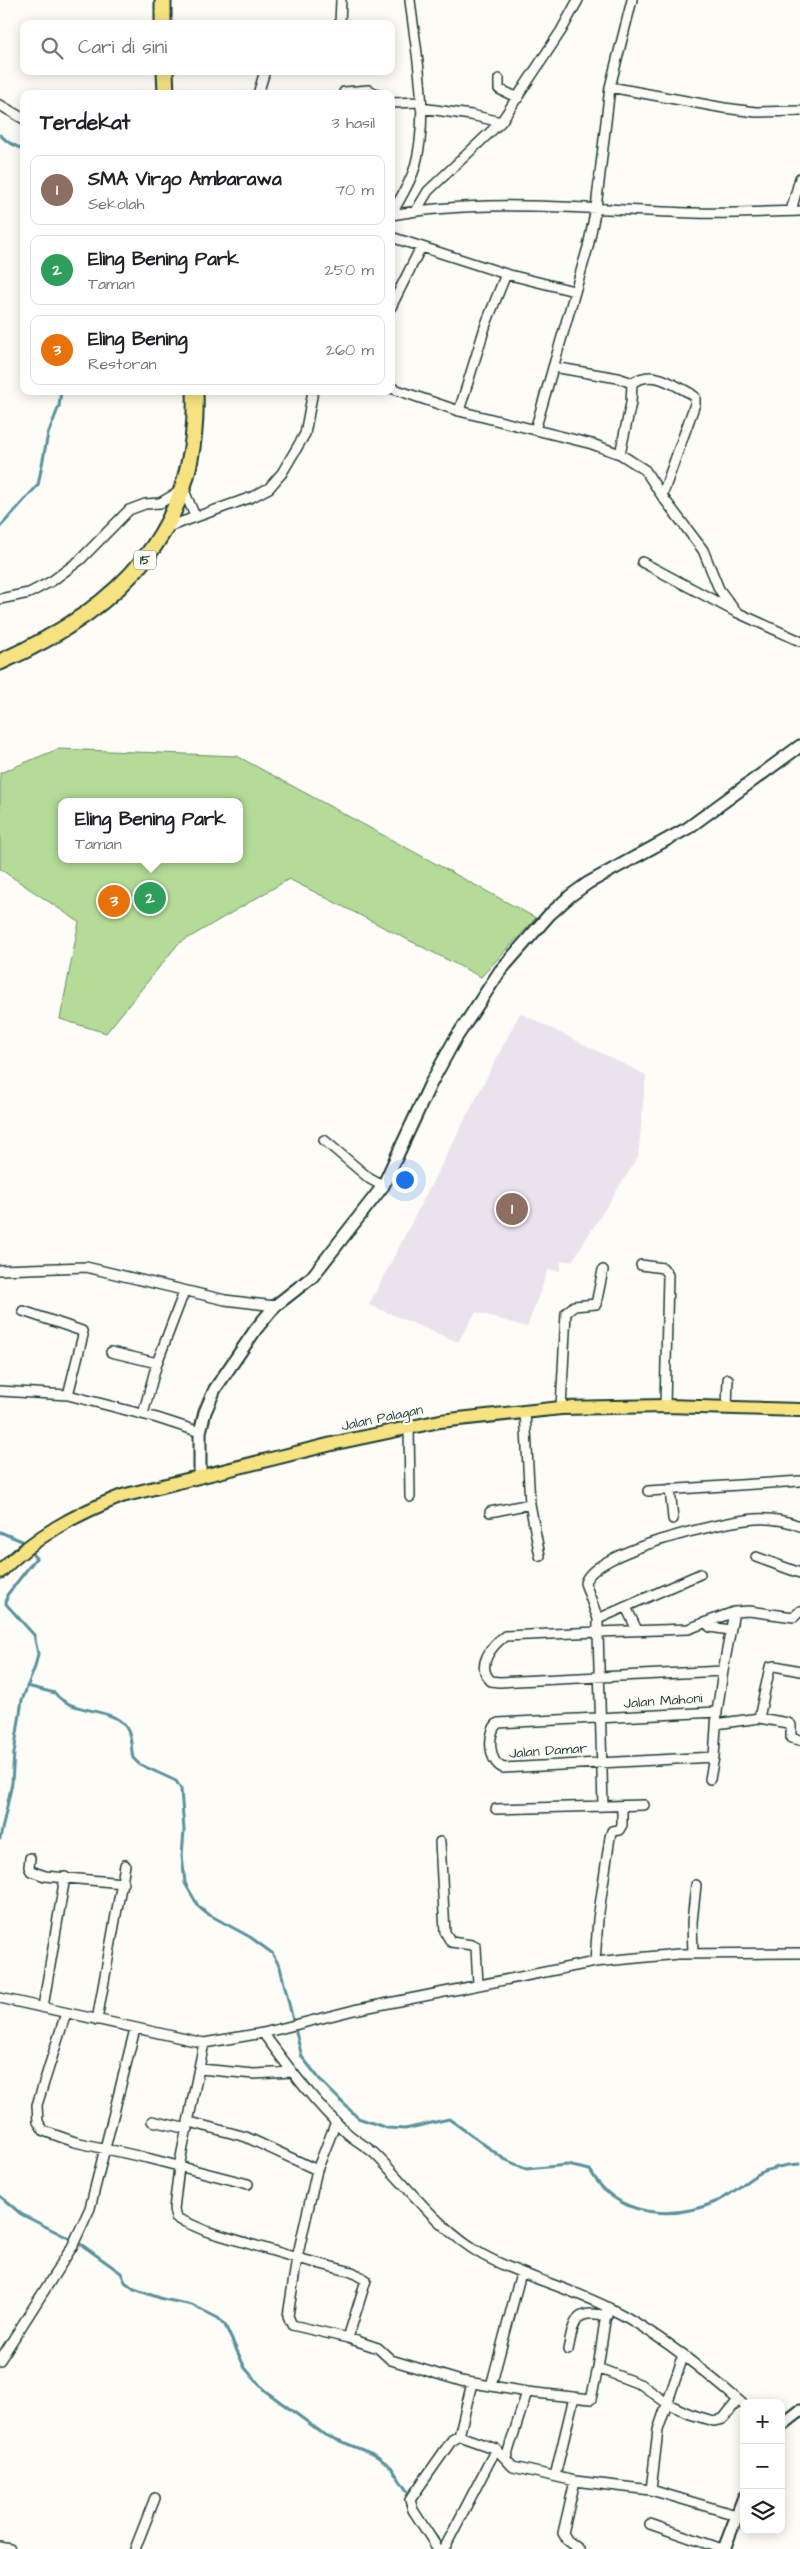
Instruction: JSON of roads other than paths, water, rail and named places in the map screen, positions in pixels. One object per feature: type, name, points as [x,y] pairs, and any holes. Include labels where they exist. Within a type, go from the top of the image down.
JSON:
[{"type":"highway","points":[[163,0],[163,20]]},
{"type":"highway","points":[[165,75],[166,90]]},
{"type":"highway","name":"15","points":[[0,662],[51,637],[89,614],[124,584],[148,557],[183,489],[192,450],[195,395]]},
{"type":"main road","name":"Jalan Palagan","points":[[0,1572],[17,1554],[42,1536],[80,1513],[122,1496],[409,1426],[561,1408],[664,1406],[800,1410]]},
{"type":"street","points":[[340,20],[341,0]]},
{"type":"street","points":[[395,207],[414,169],[421,135],[421,105],[410,0]]},
{"type":"street","points":[[416,211],[428,191],[501,122],[518,98],[578,0]]},
{"type":"street","points":[[535,430],[588,247],[596,208],[610,88],[632,0]]},
{"type":"street","points":[[259,90],[264,75]]},
{"type":"street","points":[[499,79],[499,89],[518,98]]},
{"type":"street","points":[[610,88],[756,112],[800,111]]},
{"type":"street","points":[[395,103],[421,105],[471,114],[501,122]]},
{"type":"street","points":[[0,106],[20,117]]},
{"type":"street","points":[[395,214],[416,211],[505,205],[695,213],[796,211],[800,178]]},
{"type":"street","points":[[395,238],[506,274],[574,291]]},
{"type":"street","points":[[395,299],[421,247]]},
{"type":"street","points":[[459,412],[486,324],[506,274]]},
{"type":"street","points":[[553,367],[618,378],[632,383]]},
{"type":"street","points":[[632,383],[640,377],[650,376],[695,397],[695,404],[662,496]]},
{"type":"street","points":[[620,454],[631,403],[632,383]]},
{"type":"street","points":[[395,389],[459,412],[535,430],[620,454],[645,470],[703,550],[719,588],[736,612]]},
{"type":"street","points":[[160,503],[165,527],[252,497],[269,488],[286,467],[305,434],[311,395]]},
{"type":"street","points":[[0,599],[29,593],[52,581],[80,560],[129,510],[145,504],[160,503],[183,489],[194,516]]},
{"type":"street","points":[[642,562],[736,612],[800,641]]},
{"type":"street","points":[[200,1476],[200,1432],[205,1412],[215,1389],[256,1329],[275,1306],[312,1277],[383,1186],[430,1085],[454,1041],[500,971],[549,914],[588,884],[666,841],[713,811],[758,775],[800,746]]},
{"type":"street","points":[[324,1140],[370,1179],[383,1186]]},
{"type":"street","points":[[641,1264],[663,1268],[668,1275],[664,1406]]},
{"type":"street","points":[[0,1270],[86,1267],[184,1292],[225,1300],[275,1306]]},
{"type":"street","points":[[561,1408],[566,1313],[574,1306],[596,1304],[603,1270]]},
{"type":"street","points":[[143,1414],[157,1363],[184,1292]]},
{"type":"street","points":[[23,1311],[82,1331],[83,1335],[68,1395]]},
{"type":"street","points":[[111,1352],[157,1363]]},
{"type":"street","points":[[727,1408],[728,1379]]},
{"type":"street","points":[[0,1391],[68,1395],[143,1414],[200,1432]]},
{"type":"street","points":[[525,1412],[530,1504],[540,1556]]},
{"type":"street","points":[[409,1426],[410,1497]]},
{"type":"street","points":[[648,1491],[800,1481]]},
{"type":"street","points":[[670,1489],[674,1519]]},
{"type":"street","points":[[490,1512],[530,1504]]},
{"type":"street","points":[[602,1806],[598,1619],[587,1591],[586,1578],[591,1572],[617,1557],[664,1538],[728,1523],[755,1519],[781,1519],[800,1526]]},
{"type":"street","points":[[756,1557],[800,1573]]},
{"type":"street","points":[[598,1619],[700,1574]]},
{"type":"street","points":[[626,1607],[637,1630]]},
{"type":"street","points":[[723,1671],[491,1681],[485,1672],[484,1665],[492,1649],[505,1636],[688,1629],[734,1612],[749,1611],[794,1617],[800,1611]]},
{"type":"street","name":"Jalan Mahoni","points":[[498,1766],[494,1760],[491,1739],[493,1727],[498,1723],[717,1712],[734,1612]]},
{"type":"street","points":[[706,1622],[710,1628],[730,1630]]},
{"type":"street","points":[[759,1718],[770,1668],[776,1666],[800,1671]]},
{"type":"street","points":[[710,1780],[714,1757],[717,1712]]},
{"type":"street","points":[[716,1724],[759,1718],[790,1724],[791,1738],[800,1740]]},
{"type":"street","name":"Jalan Damar","points":[[498,1766],[511,1768],[600,1761],[714,1757]]},
{"type":"street","points":[[496,1809],[644,1805]]},
{"type":"street","points":[[595,1962],[598,1919],[611,1834],[622,1827],[622,1806]]},
{"type":"street","points":[[440,1842],[445,1932],[451,1942],[472,1945],[476,1948],[478,1985]]},
{"type":"street","points":[[30,1858],[29,1867],[31,1871],[45,1876],[122,1883]]},
{"type":"street","points":[[97,2020],[125,1865]]},
{"type":"street","points":[[42,2007],[66,1877]]},
{"type":"street","points":[[693,1954],[692,1922],[696,1885]]},
{"type":"street","points":[[0,1998],[204,2043],[263,2034],[354,2010],[595,1962],[693,1954],[800,1953]]},
{"type":"street","points":[[66,2013],[38,2105],[38,2122],[44,2131],[54,2136],[105,2150],[248,2184]]},
{"type":"street","points":[[0,2360],[72,2247],[90,2208],[135,2029]]},
{"type":"street","points":[[263,2034],[312,2098],[348,2134],[375,2154],[411,2190],[430,2214],[452,2234],[482,2254],[521,2273],[607,2311],[624,2315],[740,2401]]},
{"type":"street","points":[[204,2043],[180,2167],[174,2209],[176,2218],[206,2231],[352,2272],[366,2280],[348,2338]]},
{"type":"street","points":[[200,2069],[254,2074],[292,2072]]},
{"type":"street","points":[[152,2121],[246,2137],[317,2170]]},
{"type":"street","points":[[336,2122],[317,2170],[297,2258],[288,2316],[292,2325],[348,2338],[378,2348],[392,2360],[472,2383],[527,2392],[591,2398],[607,2311]]},
{"type":"street","points":[[491,2386],[521,2273]]},
{"type":"street","points":[[568,2350],[577,2318],[582,2314],[607,2311]]},
{"type":"street","points":[[651,2490],[658,2430],[683,2357]]},
{"type":"street","points":[[598,2368],[642,2385],[668,2404],[703,2418],[719,2421],[740,2403]]},
{"type":"street","points":[[438,2549],[413,2510],[411,2498],[452,2440],[459,2436],[472,2383]]},
{"type":"street","points":[[506,2458],[527,2392]]},
{"type":"street","points":[[555,2476],[574,2397]]},
{"type":"street","points":[[785,2423],[800,2411]]},
{"type":"street","points":[[459,2436],[496,2449],[513,2467],[575,2481],[651,2490],[736,2515]]},
{"type":"street","points":[[446,2545],[496,2449]]},
{"type":"street","points":[[575,2481],[563,2533],[567,2540],[579,2549]]},
{"type":"street","points":[[135,2549],[155,2498]]},
{"type":"street","points":[[650,2524],[723,2549],[740,2506]]},
{"type":"street","points":[[0,2547],[10,2549]]},
{"type":"waterway","points":[[0,135],[8,142],[20,148]]},
{"type":"waterway","points":[[0,527],[38,485],[48,434],[59,406],[60,395]]},
{"type":"waterway","points":[[0,1532],[22,1541],[25,1546]]},
{"type":"waterway","points":[[0,1839],[12,1783],[14,1753],[22,1700],[38,1654],[34,1635],[6,1604],[7,1595],[36,1558],[29,1551]]},
{"type":"waterway","points":[[27,1686],[55,1693],[62,1700],[72,1705],[114,1717],[128,1731],[133,1758],[139,1764],[176,1781],[181,1789],[184,1830],[182,1856],[185,1883],[198,1906],[206,1913],[250,1937],[272,1953],[280,1967],[302,2057],[322,2082],[358,2118],[387,2128],[405,2129],[449,2119],[504,2159],[526,2169],[567,2165],[590,2170],[601,2186],[614,2198],[646,2211],[664,2213],[682,2211],[718,2201],[764,2171],[781,2166],[800,2164]]},
{"type":"waterway","points":[[0,2196],[21,2214],[82,2245],[121,2273],[125,2282],[134,2289],[163,2299],[192,2305],[218,2318],[225,2325],[245,2368],[264,2390],[325,2435],[375,2455],[391,2467],[411,2497]]},
{"type":"waterway","points":[[429,2528],[444,2547]]},
{"type":"place","name":"Eling Bening Park","points":[[150,898]]},
{"type":"place","name":"Eling Bening","points":[[114,901]]},
{"type":"place","name":"SMA Virgo Ambarawa","points":[[512,1209]]}]
